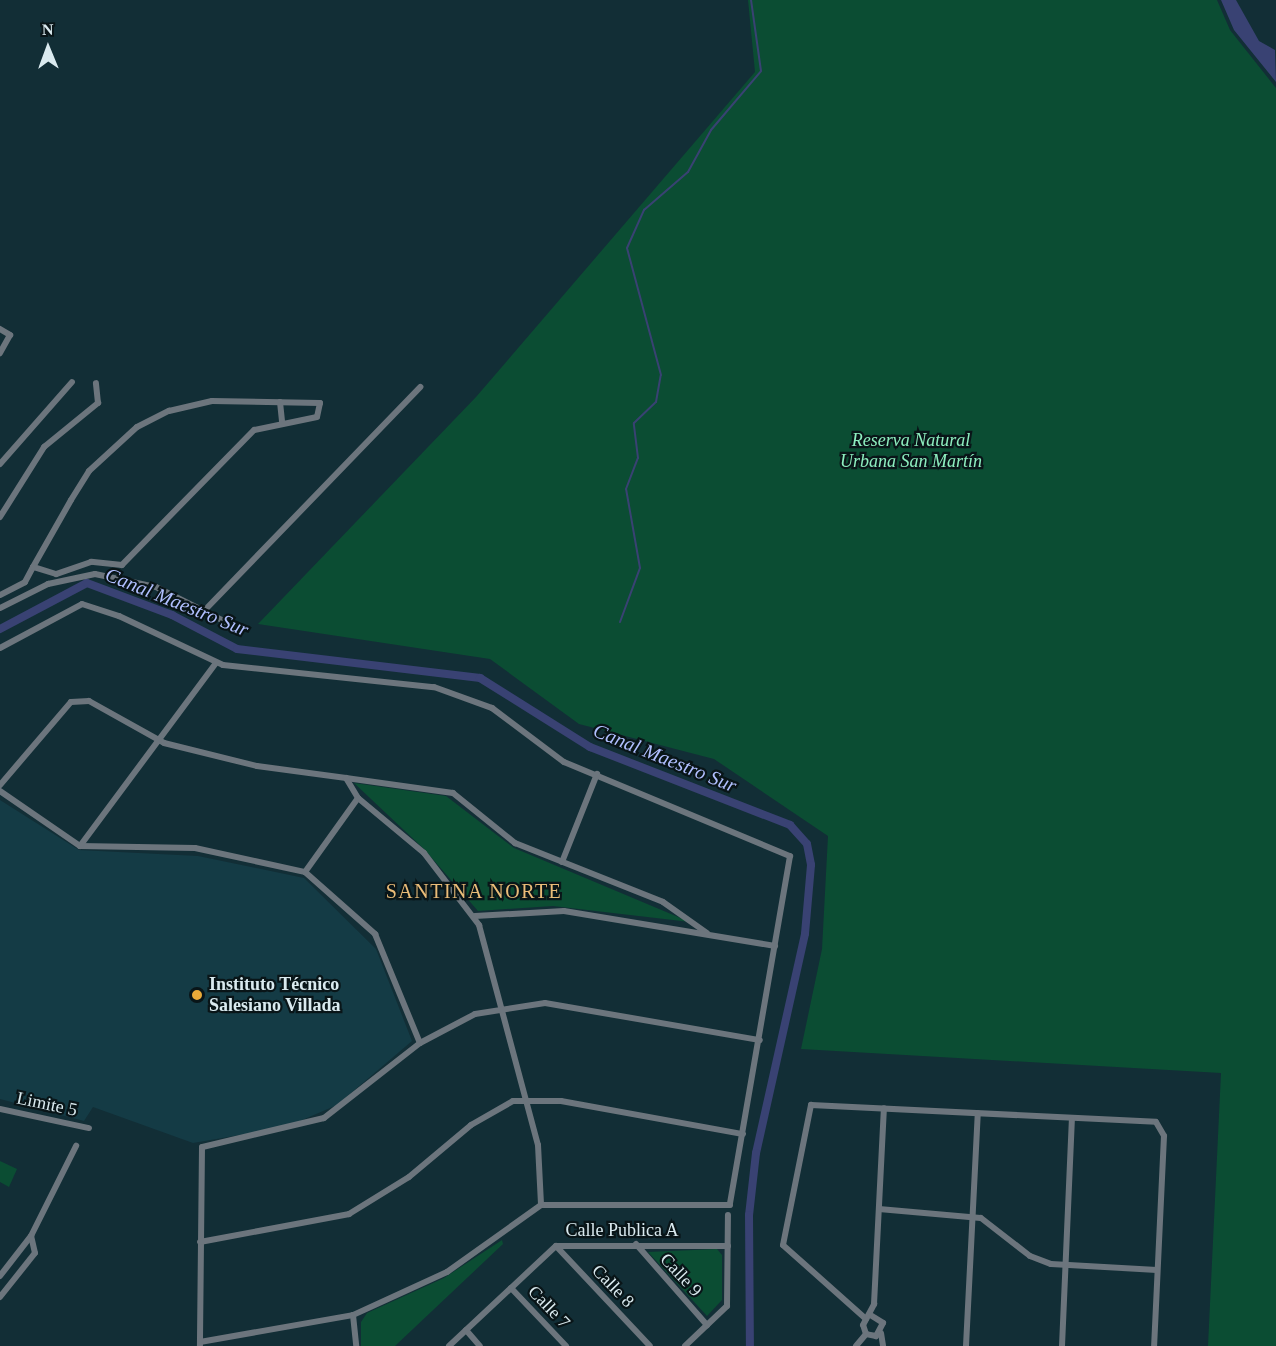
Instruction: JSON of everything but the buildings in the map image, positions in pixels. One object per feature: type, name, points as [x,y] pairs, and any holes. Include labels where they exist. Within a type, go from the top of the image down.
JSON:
[{"type":"street","points":[[0,329],[10,335],[0,353]]},
{"type":"street","points":[[0,464],[72,382]]},
{"type":"street","points":[[1,513],[44,447],[98,403],[96,383]]},
{"type":"street","points":[[203,612],[420,387]]},
{"type":"street","points":[[0,596],[22,585],[81,482],[125,434],[198,403],[314,400],[322,410],[317,417],[282,422],[254,430],[122,565],[91,562],[56,574],[33,567]]},
{"type":"street","points":[[280,402],[282,422]]},
{"type":"street","points":[[0,608],[48,584],[86,573],[156,587],[236,627]]},
{"type":"street","points":[[0,648],[82,604],[119,615],[216,663],[434,687],[492,708],[561,760],[789,853],[760,1040],[728,1206],[541,1205],[447,1272],[353,1315],[200,1344],[199,1153],[204,1144],[278,1133],[324,1118],[420,1042],[461,1019],[505,1007],[557,1004],[760,1040]]},
{"type":"street","points":[[80,846],[116,791],[160,741],[216,663]]},
{"type":"street","points":[[0,785],[78,700],[160,741],[257,766],[450,792],[515,843],[663,902],[707,933]]},
{"type":"street","points":[[562,862],[597,774]]},
{"type":"street","points":[[346,778],[358,798],[424,853],[476,916],[505,1007],[522,1099],[538,1145],[541,1205]]},
{"type":"street","points":[[0,791],[80,846],[195,848],[304,872],[375,934],[420,1042]]},
{"type":"street","points":[[304,872],[358,798]]},
{"type":"street","points":[[476,916],[564,911],[775,946]]},
{"type":"street","points":[[200,1242],[349,1214],[409,1178],[481,1118],[522,1099],[561,1101],[743,1134]]},
{"type":"street","points":[[883,1346],[882,1320],[869,1318],[788,1251],[783,1239],[811,1105],[1156,1122],[1164,1131],[1154,1346]]},
{"type":"street","points":[[856,1346],[867,1334],[869,1318],[879,1209],[884,1108]]},
{"type":"street","name":"Limite 5","points":[[0,1109],[89,1128]]},
{"type":"street","points":[[966,1346],[978,1113]]},
{"type":"street","points":[[1062,1346],[1072,1119]]},
{"type":"street","points":[[0,1276],[31,1236],[76,1146]]},
{"type":"street","points":[[879,1209],[973,1216],[987,1220],[1036,1259],[1065,1265],[1157,1270]]},
{"type":"street","points":[[685,1346],[728,1304],[728,1215]]},
{"type":"street","points":[[0,1298],[35,1254],[31,1236]]},
{"type":"street","name":"Calle Publica A","points":[[449,1346],[556,1246],[636,1244],[728,1246]]},
{"type":"street","name":"Calle 9","points":[[636,1244],[707,1325]]},
{"type":"street","name":"Calle 8","points":[[556,1246],[650,1346]]},
{"type":"street","name":"Calle 7","points":[[511,1288],[566,1346]]},
{"type":"street","points":[[353,1315],[356,1346]]},
{"type":"street","points":[[466,1330],[480,1346]]},
{"type":"street","points":[[867,1334],[881,1333]]},
{"type":"shaded area","name":"Instituto Técnico Salesiano Villada","points":[[0,800],[79,850],[198,856],[304,878],[376,949],[412,1041],[337,1105],[286,1127],[193,1143],[93,1107],[84,1121],[0,1099]]},
{"type":"green space","name":"Reserva Natural Urbana San Martín","points":[[748,0],[1217,0],[1230,30],[1276,88],[1276,1346],[1208,1346],[1221,1073],[801,1049],[822,949],[828,836],[714,759],[579,724],[490,659],[258,624],[476,397],[755,72]]},
{"type":"green space","points":[[354,783],[446,796],[514,848],[690,922],[553,906],[478,911],[424,849]]},
{"type":"green space","points":[[0,1161],[17,1169],[9,1187],[0,1182]]},
{"type":"green space","points":[[502,1240],[503,1244],[395,1346],[361,1346],[361,1322],[367,1313],[444,1278]]},
{"type":"green space","points":[[717,1249],[722,1255],[722,1300],[707,1316],[648,1252]]},
{"type":"water","points":[[1221,0],[1236,0],[1259,41],[1275,50],[1276,82],[1234,30]]},
{"type":"waterway","points":[[620,622],[640,568],[626,489],[638,458],[634,423],[656,402],[661,375],[627,248],[644,210],[688,172],[711,130],[761,71],[751,0]]},
{"type":"waterway","name":"Canal Maestro Sur","points":[[0,629],[87,583],[172,615],[237,649],[480,678],[590,747],[790,825],[807,844],[811,865],[805,934],[756,1153],[749,1215],[750,1346]]},
{"type":"place","name":"Instituto Técnico Salesiano Villada","points":[[197,995]]},
{"type":"district","name":"SANTINA NORTE","points":[[474,891]]}]
